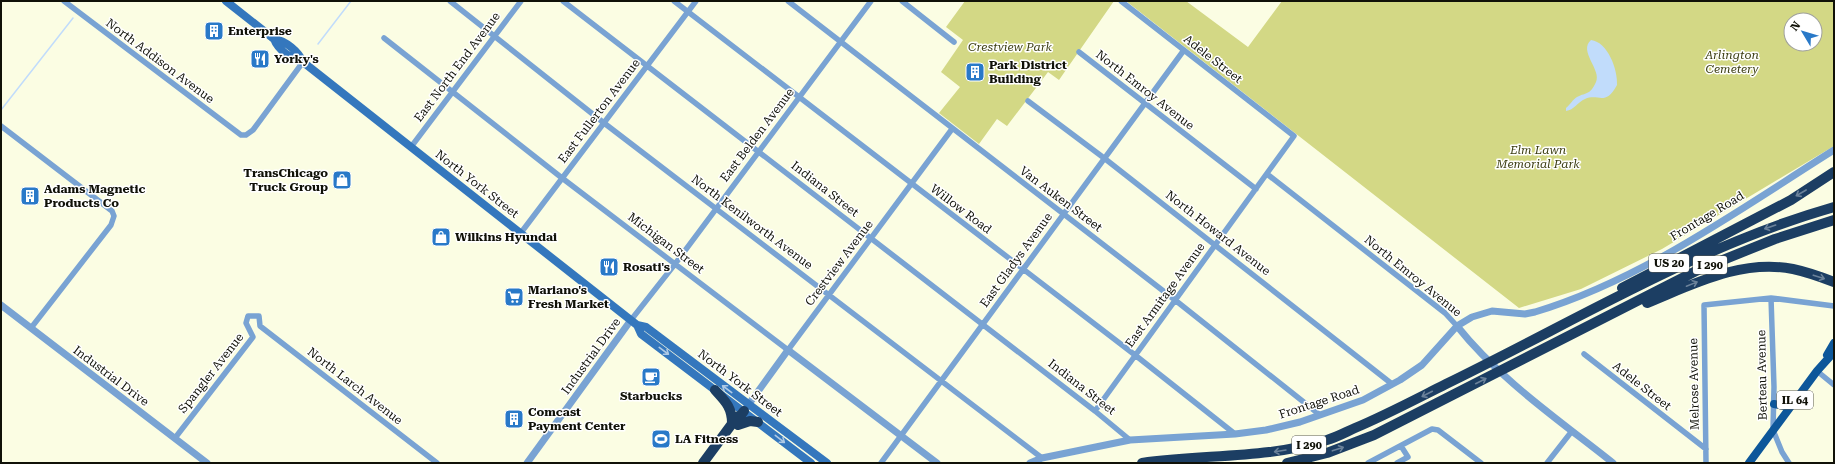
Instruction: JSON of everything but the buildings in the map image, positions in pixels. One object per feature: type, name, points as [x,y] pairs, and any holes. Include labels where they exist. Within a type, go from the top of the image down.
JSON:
[{"type":"highway","name":"US 20","points":[[1504,356],[1626,286],[1791,200],[1834,172]]},
{"type":"highway","name":"I 290","points":[[1142,463],[1249,456],[1289,450],[1329,440],[1378,418],[1504,356],[1721,246],[1757,232],[1834,207]]},
{"type":"highway","name":"I 290","points":[[1287,463],[1333,451],[1374,435],[1691,274],[1775,239],[1834,220]]},
{"type":"highway","name":"US 20","points":[[1592,325],[1706,278],[1739,270],[1782,267],[1803,271],[1834,282]]},
{"type":"highway","points":[[715,390],[726,401],[735,424]]},
{"type":"highway","points":[[710,463],[735,424],[737,417],[745,410]]},
{"type":"highway","points":[[703,463],[735,424],[750,421],[758,422]]},
{"type":"main road","name":"North York Street","points":[[226,1],[274,39],[276,45],[293,59],[303,62],[634,323],[646,327],[758,422],[811,463]]},
{"type":"main road","name":"North York Street","points":[[634,323],[641,334],[715,390],[827,463]]},
{"type":"main road","name":"IL 64","points":[[1817,371],[1834,343]]},
{"type":"main road","name":"IL 64","points":[[1749,463],[1790,406],[1834,352]]},
{"type":"main road","points":[[1774,404],[1790,406]]},
{"type":"street","name":"North Addison Avenue","points":[[64,1],[236,132],[244,136],[253,130],[303,62]]},
{"type":"street","name":"North Kenilworth Avenue","points":[[450,1],[604,123],[1042,458]]},
{"type":"street","name":"East North End Avenue","points":[[411,147],[521,1]]},
{"type":"street","name":"Indiana Street","points":[[562,1],[1095,411],[1130,440]]},
{"type":"street","name":"Willow Road","points":[[674,1],[1135,355],[1235,434]]},
{"type":"street","name":"East Fullerton Avenue","points":[[520,234],[696,1]]},
{"type":"street","name":"Van Auken Street","points":[[788,1],[1175,300],[1320,415]]},
{"type":"street","name":"East Belden Avenue","points":[[634,323],[675,264],[871,1]]},
{"type":"street","points":[[902,1],[954,42]]},
{"type":"street","name":"Adele Street","points":[[1121,1],[1291,134]]},
{"type":"street","name":"Michigan Street","points":[[384,38],[562,178],[937,463]]},
{"type":"street","name":"East Gladys Avenue","points":[[881,463],[1184,50]]},
{"type":"street","name":"North Emroy Avenue","points":[[1079,52],[1256,189]]},
{"type":"street","name":"North Howard Avenue","points":[[1028,101],[1215,244],[1392,384]]},
{"type":"street","points":[[1,126],[112,211],[114,216],[111,225],[32,328]]},
{"type":"street","name":"Crestview Avenue","points":[[745,410],[952,129]]},
{"type":"street","name":"East Armitage Avenue","points":[[1095,411],[1294,136],[1291,134]]},
{"type":"street","name":"Frontage Road","points":[[1030,463],[1042,458],[1130,440],[1235,434],[1266,430],[1320,415],[1362,400],[1392,384],[1422,365],[1456,326],[1472,317],[1492,311],[1525,314],[1535,312],[1605,286],[1707,230],[1834,150]]},
{"type":"street","name":"North Emroy Avenue","points":[[1267,174],[1445,313],[1482,355],[1509,380],[1613,463]]},
{"type":"street","points":[[1771,298],[1834,306]]},
{"type":"street","name":"Melrose Avenue","points":[[1706,463],[1704,305],[1771,298]]},
{"type":"street","name":"Berteau Avenue","points":[[1771,298],[1774,430],[1782,452],[1789,463]]},
{"type":"street","name":"Industrial Drive","points":[[1,305],[207,463]]},
{"type":"street","name":"Spangler Avenue","points":[[175,438],[253,337],[246,323],[248,316],[259,316],[260,326]]},
{"type":"street","name":"Industrial Drive","points":[[527,463],[634,323]]},
{"type":"street","name":"North Larch Avenue","points":[[260,326],[437,463]]},
{"type":"street","name":"Adele Street","points":[[1584,354],[1706,449]]},
{"type":"street","points":[[1817,371],[1834,385]]},
{"type":"street","points":[[1368,463],[1432,429],[1438,430],[1481,463]]},
{"type":"street","points":[[1547,463],[1572,431]]},
{"type":"street","points":[[1397,463],[1408,457],[1401,446]]},
{"type":"green space","name":"Crestview Park","points":[[965,1],[1114,1],[1059,80],[1048,72],[1007,126],[997,119],[979,144],[939,113],[960,87],[941,72],[963,40],[946,27]]},
{"type":"green space","name":"Elm Lawn Memorial Park","points":[[1126,1],[1186,1],[1248,47],[1282,1],[1834,1],[1834,146],[1662,249],[1581,289],[1519,308]]},
{"type":"water","points":[[1591,40],[1597,42],[1607,51],[1614,65],[1617,85],[1609,96],[1605,98],[1594,97],[1585,99],[1566,111],[1566,108],[1574,99],[1590,91],[1596,82],[1596,72],[1587,50],[1588,44]]},
{"type":"waterway","points":[[318,44],[351,1]]},
{"type":"waterway","points":[[1,110],[73,18]]},
{"type":"place","name":"Enterprise","points":[[214,31]]},
{"type":"place","name":"Yorky's","points":[[260,59]]},
{"type":"place","name":"Park District Building","points":[[975,72]]},
{"type":"place","name":"TransChicago Truck Group","points":[[342,180]]},
{"type":"place","name":"Adams Magnetic Products Co","points":[[30,196]]},
{"type":"place","name":"Wilkins Hyundai","points":[[441,237]]},
{"type":"place","name":"Rosati's","points":[[609,267]]},
{"type":"place","name":"Mariano's Fresh Market","points":[[514,297]]},
{"type":"place","name":"Starbucks","points":[[651,377]]},
{"type":"place","name":"Comcast Payment Center","points":[[514,419]]},
{"type":"place","name":"LA Fitness","points":[[661,439]]},
{"type":"park label","name":"Arlington Cemetery","points":[[1732,62]]}]
